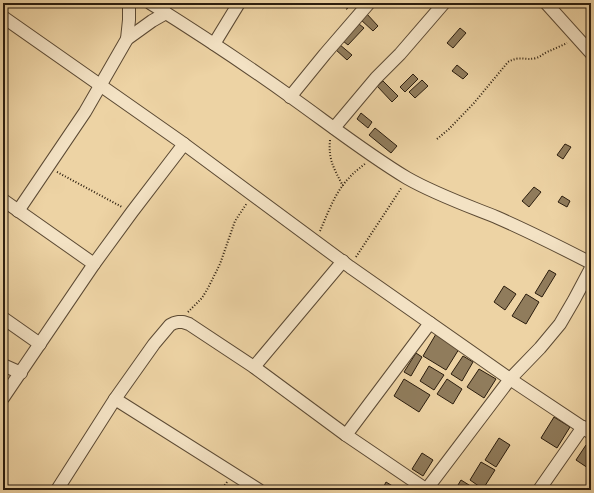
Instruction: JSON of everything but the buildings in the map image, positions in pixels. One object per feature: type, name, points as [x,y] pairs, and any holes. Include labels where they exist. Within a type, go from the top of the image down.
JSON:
[{"type":"street","points":[[18,211],[85,112],[127,39],[129,3]]},
{"type":"street","points":[[150,3],[214,44],[374,156],[408,178],[430,190],[522,229],[591,263]]},
{"type":"street","points":[[214,44],[239,3]]},
{"type":"street","points":[[290,97],[369,3]]},
{"type":"street","points":[[334,128],[376,78],[400,54],[444,3]]},
{"type":"street","points":[[546,3],[591,53]]},
{"type":"street","points":[[127,39],[166,13]]},
{"type":"street","points":[[3,17],[184,144],[346,264],[510,380],[587,430],[539,490]]},
{"type":"street","points":[[3,398],[94,264],[184,144]]},
{"type":"street","points":[[3,200],[94,264]]},
{"type":"street","points":[[254,367],[346,264]]},
{"type":"street","points":[[58,490],[115,398],[154,344],[170,325],[178,322],[189,324],[254,367],[346,435],[426,490],[510,380],[560,324],[591,268]]},
{"type":"street","points":[[3,318],[40,344]]},
{"type":"street","points":[[346,435],[430,323]]},
{"type":"street","points":[[3,365],[21,373]]},
{"type":"street","points":[[115,398],[259,490]]},
{"type":"path","points":[[437,139],[449,129],[474,103],[508,62],[521,58],[538,58],[577,38]]},
{"type":"path","points":[[334,128],[330,145],[331,161],[343,186]]},
{"type":"path","points":[[3,134],[7,136]]},
{"type":"path","points":[[316,242],[329,211],[348,178],[374,156]]},
{"type":"path","points":[[48,166],[132,212]]},
{"type":"path","points":[[346,264],[408,178]]},
{"type":"path","points":[[178,322],[202,298],[208,288],[220,264],[236,222],[252,195]]}]
